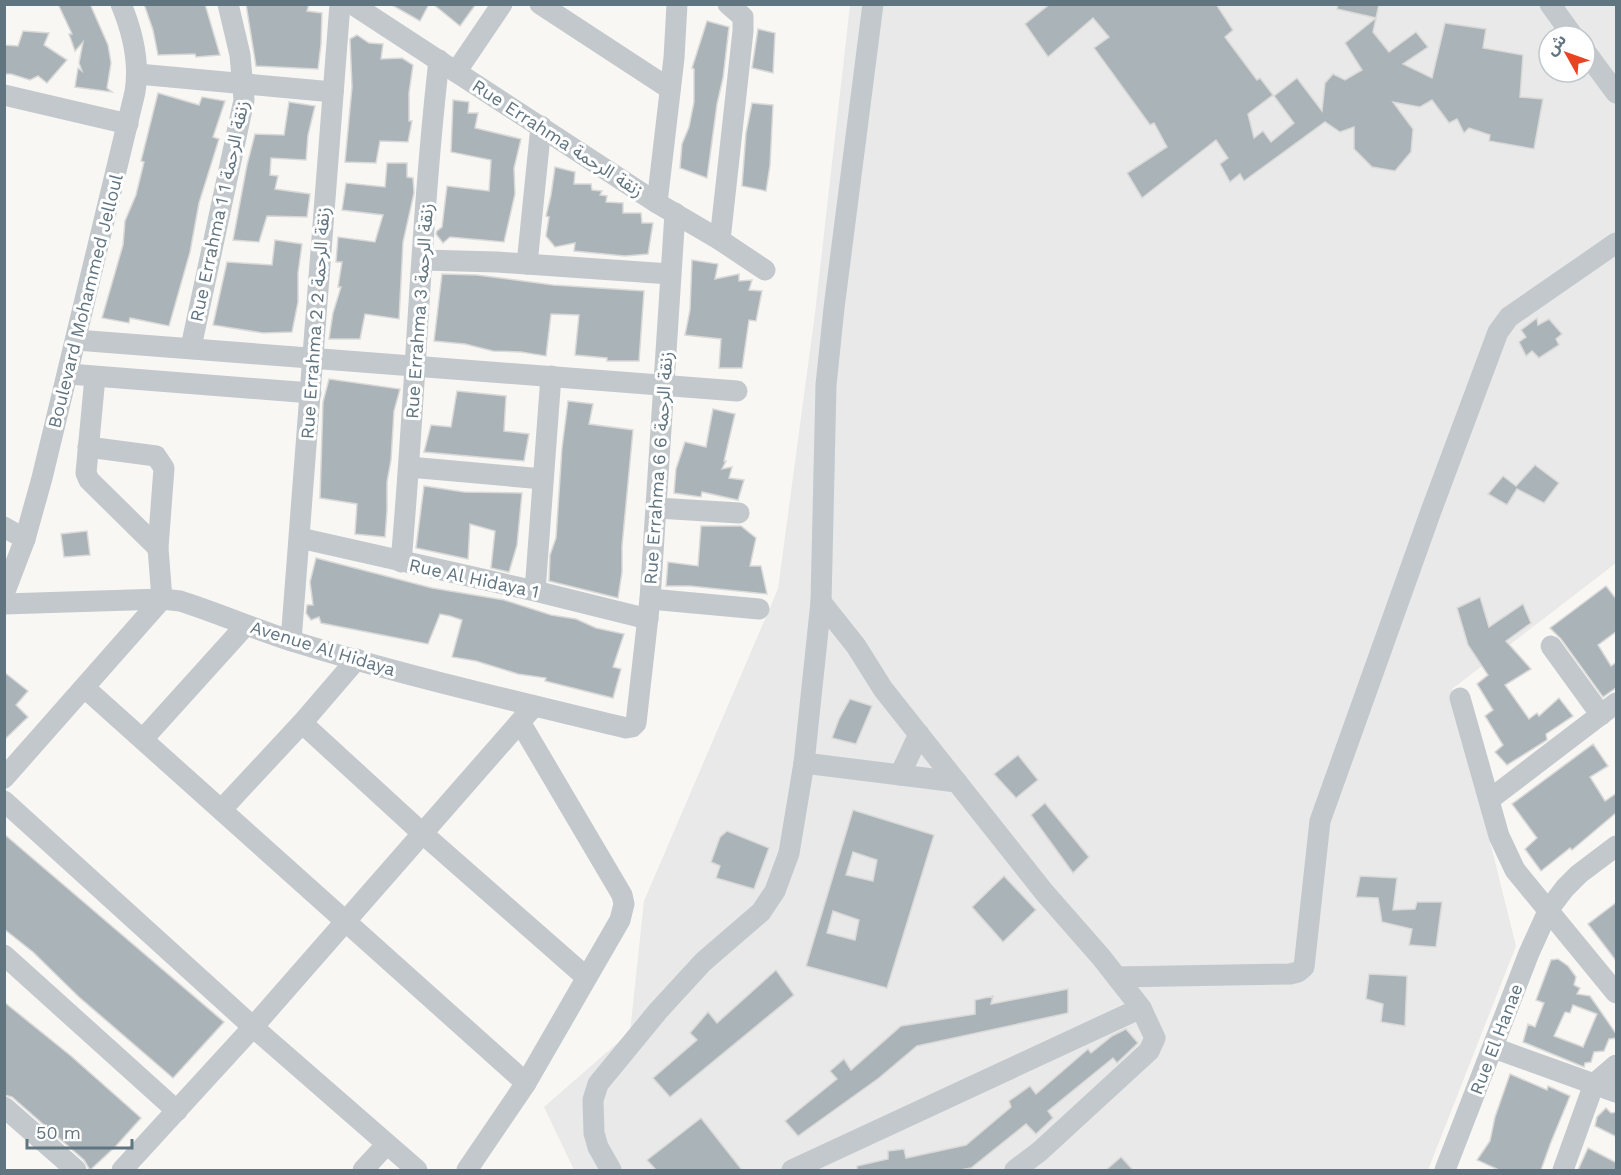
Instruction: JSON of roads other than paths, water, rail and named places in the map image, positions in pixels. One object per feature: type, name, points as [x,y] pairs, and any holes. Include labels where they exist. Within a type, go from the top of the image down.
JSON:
[{"type":"street","name":"Boulevard Mohammed Jelloul","points":[[4,594],[10,531],[69,374],[138,74],[133,39],[121,4]]},
{"type":"street","name":"Rue Errahma 1 زنقة الرحمة 1","points":[[191,348],[244,100],[244,84],[235,29],[228,4]]},
{"type":"street","name":"Rue Errahma 2 2 زنقة الرحمة","points":[[291,640],[340,4]]},
{"type":"street","name":"Rue Errahma زنقة الرحمة","points":[[352,4],[765,270]]},
{"type":"street","points":[[456,72],[502,4]]},
{"type":"street","points":[[540,4],[670,89]]},
{"type":"street","name":"Rue Errahma 6 6 زنقة الرحمة","points":[[636,723],[649,609],[657,508],[670,274],[666,208],[670,89],[677,4]]},
{"type":"street","points":[[720,240],[743,19],[740,13],[728,4]]},
{"type":"street","points":[[611,1170],[598,1147],[594,1133],[595,1091],[658,1011],[703,962],[769,903],[781,878],[789,853],[804,763],[821,602],[826,385],[873,4]]},
{"type":"street","points":[[1550,4],[1565,24]]},
{"type":"street","name":"Rue Errahma 3 زنقة الرحمة","points":[[401,562],[439,60]]},
{"type":"street","points":[[1597,67],[1617,93]]},
{"type":"street","points":[[138,74],[333,92]]},
{"type":"street","points":[[4,95],[128,124]]},
{"type":"street","points":[[527,264],[541,126]]},
{"type":"street","points":[[1118,977],[1294,974],[1304,967],[1320,821],[1498,332],[1509,317],[1617,243]]},
{"type":"street","points":[[423,260],[527,264],[670,274]]},
{"type":"street","points":[[76,340],[737,391]]},
{"type":"street","points":[[69,374],[311,393]]},
{"type":"street","points":[[535,591],[551,376]]},
{"type":"street","points":[[95,377],[86,473],[89,480],[159,548]]},
{"type":"street","points":[[4,778],[162,599],[159,548],[164,468],[156,456],[88,447]]},
{"type":"street","points":[[409,467],[543,479]]},
{"type":"street","points":[[657,508],[738,513]]},
{"type":"street","name":"Rue Al Hidaya 1","points":[[300,538],[535,591],[649,609],[759,609]]},
{"type":"street","name":"Avenue Al Hidaya","points":[[4,604],[162,599],[180,601],[291,640],[527,714],[627,728],[636,723]]},
{"type":"street","points":[[821,602],[843,627],[884,689],[919,734],[1044,892],[1142,1008],[1155,1038],[1149,1051],[1039,1152],[1015,1170]]},
{"type":"street","points":[[143,739],[246,625]]},
{"type":"street","points":[[1489,800],[1609,709],[1551,646]]},
{"type":"street","points":[[222,809],[303,723],[357,659]]},
{"type":"street","points":[[85,688],[526,1083]]},
{"type":"street","points":[[1460,698],[1499,836],[1515,870],[1616,993]]},
{"type":"street","points":[[122,1170],[254,1028],[527,714],[624,900],[620,920],[526,1083],[467,1170]]},
{"type":"street","points":[[303,723],[422,833],[586,977]]},
{"type":"street","points":[[900,775],[919,734]]},
{"type":"street","points":[[804,763],[957,782]]},
{"type":"street","points":[[4,801],[254,1028],[417,1170]]},
{"type":"street","name":"Rue El Hanae","points":[[1445,1170],[1548,909],[1579,874],[1617,846]]},
{"type":"street","points":[[4,955],[177,1111]]},
{"type":"street","points":[[792,1170],[1142,1008]]},
{"type":"street","points":[[1494,1048],[1617,1092]]},
{"type":"street","points":[[1563,1170],[1594,1084],[1617,1065]]},
{"type":"street","points":[[4,1107],[76,1170]]},
{"type":"street","points":[[363,1170],[386,1144]]}]
